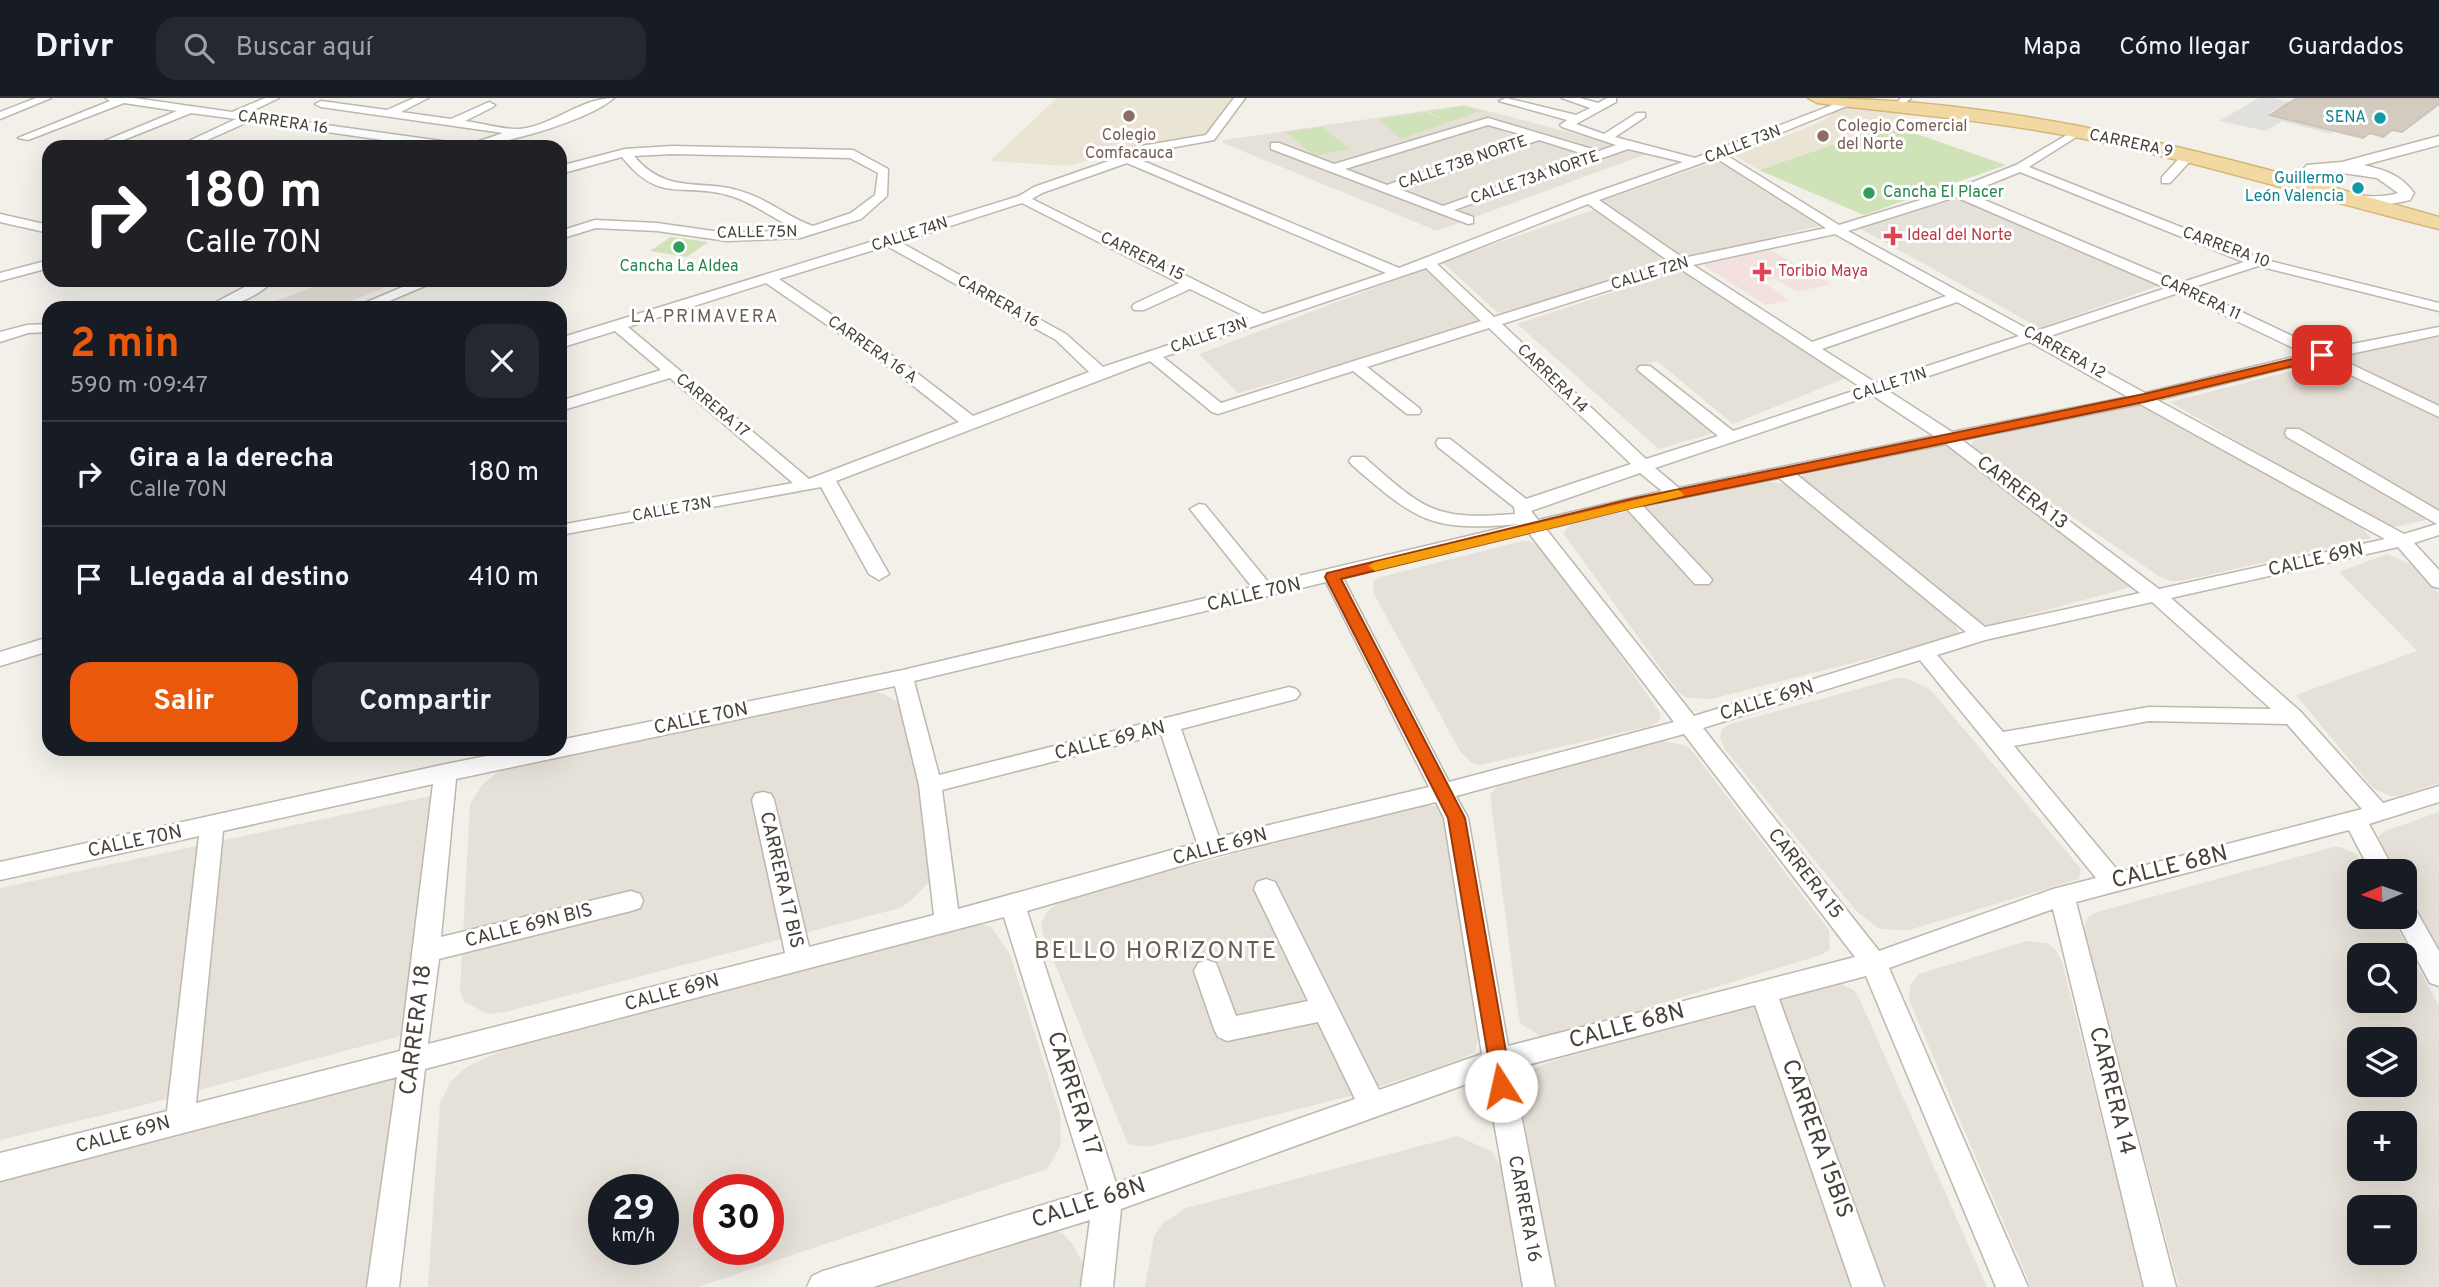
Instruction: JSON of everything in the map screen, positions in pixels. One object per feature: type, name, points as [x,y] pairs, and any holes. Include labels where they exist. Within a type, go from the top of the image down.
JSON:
[{"type":"main road","name":"CARRERA 9","points":[[1817,98],[2029,123],[2077,132],[2188,156],[2439,223]]},
{"type":"main road","name":"CARRERA 9","points":[[1883,98],[2046,119],[2307,171],[2400,182],[2439,208]]},
{"type":"main road","points":[[1851,100],[1905,99]]},
{"type":"street","points":[[0,116],[46,98]]},
{"type":"street","points":[[234,116],[274,98]]},
{"type":"street","points":[[335,98],[316,106],[518,132]]},
{"type":"street","points":[[388,114],[423,98]]},
{"type":"street","points":[[491,140],[580,114],[609,98]]},
{"type":"street","name":"CALLE 74N","points":[[567,341],[1023,199],[1038,190],[1127,159],[1139,150],[1210,138],[1240,98]]},
{"type":"street","points":[[1567,98],[1597,106]]},
{"type":"street","points":[[1794,125],[1817,98]]},
{"type":"street","points":[[24,138],[116,99]]},
{"type":"street","name":"CARRERA 16","points":[[116,99],[406,140]]},
{"type":"street","points":[[1612,100],[1566,125],[1627,145],[1698,162]]},
{"type":"street","name":"CALLE 73N","points":[[567,529],[807,486],[1100,373],[1428,263],[1589,199],[1698,162],[1851,100]]},
{"type":"street","points":[[1505,101],[1577,118]]},
{"type":"street","points":[[452,123],[489,105]]},
{"type":"street","points":[[113,140],[189,109]]},
{"type":"street","points":[[1607,137],[1641,115]]},
{"type":"street","points":[[198,140],[249,118]]},
{"type":"street","points":[[1334,168],[1488,121],[1600,155]]},
{"type":"street","name":"CALLE 72N","points":[[1153,356],[1218,409],[1681,263],[1837,230],[1956,193],[2020,167],[2077,132]]},
{"type":"street","name":"CALLE 73B NORTE","points":[[1387,189],[1539,136]]},
{"type":"street","points":[[2340,167],[2439,140]]},
{"type":"street","name":"CALLE 73A NORTE","points":[[1443,210],[1627,145]]},
{"type":"street","points":[[1275,146],[1468,220]]},
{"type":"street","name":"CALLE 75N","points":[[567,233],[595,225],[657,227],[727,237],[800,234],[856,216],[881,196],[884,172],[853,154],[672,150],[625,153]]},
{"type":"street","points":[[567,168],[625,153],[637,171],[659,185],[730,191],[747,197],[786,221],[813,230]]},
{"type":"street","name":"CARRERA 12","points":[[1717,154],[1837,230],[2402,541],[2439,582]]},
{"type":"street","points":[[2166,180],[2188,156]]},
{"type":"street","points":[[1127,159],[1399,273]]},
{"type":"street","name":"CARRERA 10","points":[[2020,167],[2257,262],[2439,307]]},
{"type":"street","points":[[2319,167],[2340,167],[2375,173],[2400,182],[2387,201],[2345,196],[2317,186],[2306,175],[2307,171],[2319,167]]},
{"type":"street","name":"CARRERA 11","points":[[1956,193],[2179,288],[2439,412]]},
{"type":"street","name":"CARRERA 15","points":[[1023,199],[1193,282],[1260,318]]},
{"type":"street","name":"CARRERA 13","points":[[1589,199],[1681,263],[1949,438],[2158,597],[2293,717],[2367,817],[2379,859]]},
{"type":"street","points":[[0,218],[42,227]]},
{"type":"street","name":"CARRERA 16","points":[[890,241],[1061,337],[1100,373]]},
{"type":"street","name":"CALLE 71N","points":[[1528,517],[1643,466],[2257,262]]},
{"type":"street","name":"CARRERA 14","points":[[1428,263],[1676,494]]},
{"type":"street","points":[[0,277],[42,266]]},
{"type":"street","name":"CARRERA 16 A","points":[[769,279],[903,370],[972,424]]},
{"type":"street","points":[[1139,307],[1193,282]]},
{"type":"street","points":[[229,301],[256,287]]},
{"type":"street","points":[[378,301],[414,287]]},
{"type":"street","points":[[1812,347],[1960,296]]},
{"type":"street","name":"CARRERA 17","points":[[617,326],[807,486]]},
{"type":"street","points":[[0,337],[27,329],[42,328]]},
{"type":"street","name":"CALLE 70N","points":[[567,747],[903,677],[1332,577],[1528,517],[1631,503],[1785,474],[2144,398],[2322,355],[2439,331]]},
{"type":"street","points":[[1356,366],[1413,411]]},
{"type":"street","points":[[1645,369],[1730,437]]},
{"type":"street","points":[[567,404],[672,372]]},
{"type":"street","points":[[2292,433],[2439,519]]},
{"type":"street","name":"CARRERA 15","points":[[1444,443],[1528,517],[1874,963],[2012,1287]]},
{"type":"street","points":[[1357,461],[1415,506],[1439,518],[1492,521],[1528,517]]},
{"type":"street","points":[[1785,474],[1981,634]]},
{"type":"street","points":[[826,479],[879,575]]},
{"type":"street","points":[[1631,503],[1703,580]]},
{"type":"street","points":[[1199,509],[1266,592]]},
{"type":"street","name":"CALLE 69N","points":[[0,1167],[1013,905],[1211,848],[1442,792],[1690,726],[1981,634],[2158,597],[2402,541],[2439,529]]},
{"type":"street","name":"CARRERA 16","points":[[1332,577],[1456,818],[1539,1287]]},
{"type":"street","points":[[0,659],[42,646]]},
{"type":"street","points":[[1924,652],[2114,882]]},
{"type":"street","points":[[903,677],[930,785],[947,922]]},
{"type":"street","name":"CALLE 69 AN","points":[[930,785],[1289,694]]},
{"type":"street","points":[[1997,741],[2149,715],[2293,717]]},
{"type":"street","points":[[1169,726],[1211,848]]},
{"type":"street","name":"CALLE 70N","points":[[0,871],[525,756]]},
{"type":"street","name":"CARRERA 18","points":[[383,1287],[427,951],[446,772]]},
{"type":"street","name":"CALLE 68N","points":[[823,1287],[1107,1200],[1497,1061],[1874,963],[2062,896],[2367,817],[2439,794]]},
{"type":"street","name":"CARRERA 17 BIS","points":[[763,800],[799,960]]},
{"type":"street","points":[[180,1120],[212,826]]},
{"type":"street","points":[[1266,889],[1372,1105]]},
{"type":"street","name":"CARRERA 14","points":[[2062,896],[2160,1287]]},
{"type":"street","name":"CALLE 69N BIS","points":[[427,951],[631,901]]},
{"type":"street","name":"CARRERA 17","points":[[1013,905],[1107,1200],[1097,1287]]},
{"type":"street","points":[[2413,929],[2439,975]]},
{"type":"street","points":[[1207,971],[1227,1029],[1325,1009]]},
{"type":"street","name":"CARRERA 15BIS","points":[[1763,992],[1868,1287]]},
{"type":"shaded area","name":"Colegio Comfacauca","points":[[1057,98],[1234,98],[1208,134],[1149,143],[1068,166],[990,161]]},
{"type":"shaded area","points":[[2259,98],[2274,98],[2342,115],[2331,122],[2277,108],[2268,114],[2333,132],[2331,134],[2282,121],[2266,131],[2219,121]]},
{"type":"shaded area","points":[[1465,105],[1649,153],[1437,231],[1223,143],[1223,140]]},
{"type":"shaded area","name":"Colegio Comercial del Norte","points":[[1843,105],[1901,114],[1891,125],[1759,170],[1734,155],[1826,119]]},
{"type":"shaded area","points":[[1720,160],[1824,225],[1683,258],[1598,202]]},
{"type":"shaded area","points":[[1961,198],[2158,286],[2040,328],[1859,228]]},
{"type":"shaded area","points":[[1593,210],[1671,259],[1506,314],[1496,311],[1442,262]]},
{"type":"shaded area","name":"Toribio Maya","points":[[1770,250],[1831,284],[1797,292],[1775,279],[1763,282],[1789,300],[1766,305],[1703,265]]},
{"type":"shaded area","points":[[1424,269],[1429,270],[1485,321],[1480,325],[1238,393],[1199,354]]},
{"type":"shaded area","points":[[1683,269],[1846,378],[1733,424],[1657,361],[1638,367],[1717,432],[1659,449],[1517,324]]},
{"type":"shaded area","points":[[312,287],[386,287],[351,301],[276,301]]},
{"type":"shaded area","points":[[2439,333],[2439,407],[2341,357],[2340,354]]},
{"type":"shaded area","points":[[2326,362],[2439,416],[2439,517],[2395,527],[2369,518],[2170,402]]},
{"type":"shaded area","points":[[2132,402],[2151,406],[2361,526],[2371,538],[2182,581],[2171,581],[2160,577],[1969,446],[1975,440]]},
{"type":"shaded area","points":[[1939,443],[1948,444],[2135,586],[1991,625],[1981,625],[1801,477],[1806,472]]},
{"type":"shaded area","points":[[1769,482],[1781,483],[1797,490],[1955,625],[1960,633],[1954,637],[1711,699],[1687,698],[1678,692],[1563,533],[1572,523]]},
{"type":"shaded area","points":[[1522,541],[1545,548],[1661,714],[1659,721],[1651,726],[1481,765],[1472,763],[1461,753],[1374,594],[1373,582],[1381,577]]},
{"type":"shaded area","points":[[2387,554],[2413,565],[2439,594],[2439,783],[2399,796],[2390,796],[2373,788],[2296,695],[2417,651],[2339,572]]},
{"type":"shaded area","points":[[1898,678],[1909,679],[1931,690],[2081,869],[2079,879],[1909,930],[1879,929],[1856,911],[1724,748],[1720,738],[1722,729],[1730,724]]},
{"type":"shaded area","points":[[851,691],[882,693],[903,705],[908,714],[937,874],[912,900],[900,908],[505,1012],[488,1014],[463,1001],[460,989],[470,804],[482,785],[508,765],[550,756],[567,756],[567,752]]},
{"type":"shaded area","points":[[1663,741],[1688,746],[1693,752],[1829,930],[1830,950],[1557,1035],[1541,1036],[1521,1024],[1518,1013],[1490,795],[1499,784]]},
{"type":"shaded area","points":[[435,795],[408,1034],[140,1106],[0,1140],[0,888]]},
{"type":"shaded area","points":[[1424,804],[1444,808],[1481,1029],[1475,1051],[1460,1060],[1347,1097],[1147,1147],[1128,1144],[1042,932],[1042,921],[1047,912],[1063,899]]},
{"type":"shaded area","points":[[2439,812],[2439,951],[2417,911],[2417,859],[2389,859],[2378,837],[2385,831]]},
{"type":"shaded area","points":[[2333,847],[2356,854],[2359,859],[2347,859],[2347,929],[2397,929],[2405,943],[2347,943],[2347,1013],[2417,1013],[2417,965],[2439,1006],[2439,1287],[2179,1287],[2085,933],[2088,917],[2097,912]]},
{"type":"shaded area","points":[[963,918],[991,927],[1010,954],[1060,1114],[1061,1145],[1047,1169],[784,1258],[784,1174],[693,1174],[693,1265],[763,1265],[698,1287],[428,1287],[440,1103],[451,1081],[468,1066],[508,1048]]},
{"type":"shaded area","points":[[2027,941],[2047,943],[2056,950],[2062,962],[2144,1287],[2031,1287],[1909,1000],[1910,985],[1919,974]]},
{"type":"shaded area","points":[[1836,982],[1854,990],[1860,1000],[1987,1287],[1554,1287],[1517,1095],[1529,1072],[1546,1063]]},
{"type":"shaded area","points":[[382,1076],[396,1079],[402,1084],[379,1287],[0,1287],[0,1171]]},
{"type":"shaded area","points":[[1458,1136],[1492,1152],[1505,1174],[1525,1287],[1145,1287],[1154,1236],[1162,1224],[1186,1208]]},
{"type":"shaded area","points":[[1049,1228],[1063,1234],[1073,1245],[1088,1273],[1089,1287],[845,1287]]},
{"type":"green space","points":[[1463,106],[1480,111],[1401,139],[1379,119],[1424,112],[1441,119],[1429,111]]},
{"type":"green space","name":"Cancha El Placer","points":[[1891,125],[2006,165],[1864,215],[1759,170]]},
{"type":"green space","points":[[1323,127],[1350,149],[1314,156],[1286,132]]},
{"type":"green space","name":"Cancha La Aldea","points":[[671,237],[708,242],[687,257],[650,251]]},
{"type":"building","name":"SENA","points":[[2297,98],[2439,98],[2439,104],[2402,132],[2392,130],[2383,137],[2370,133],[2363,138],[2270,115]]},
{"type":"slow traffic","points":[[1375,566],[1631,503],[1678,494]]},
{"type":"place","name":"Colegio Comfacauca","points":[[1129,116]]},
{"type":"place","name":"SENA","points":[[2380,118]]},
{"type":"place","name":"Colegio Comercial del Norte","points":[[1823,136]]},
{"type":"place","name":"Guillermo León Valencia","points":[[2358,188]]},
{"type":"place","name":"Cancha El Placer","points":[[1869,193]]},
{"type":"place","name":"Ideal del Norte","points":[[1893,236]]},
{"type":"place","name":"Cancha La Aldea","points":[[679,247]]},
{"type":"place","name":"Toribio Maya","points":[[1762,272]]},
{"type":"district","name":"LA PRIMAVERA","points":[[705,317]]},
{"type":"district","name":"BELLO HORIZONTE","points":[[1156,952]]},
{"type":"route","points":[[1501,1086],[1456,818],[1332,577],[1631,503],[1785,474],[2144,398],[2322,355]]}]
